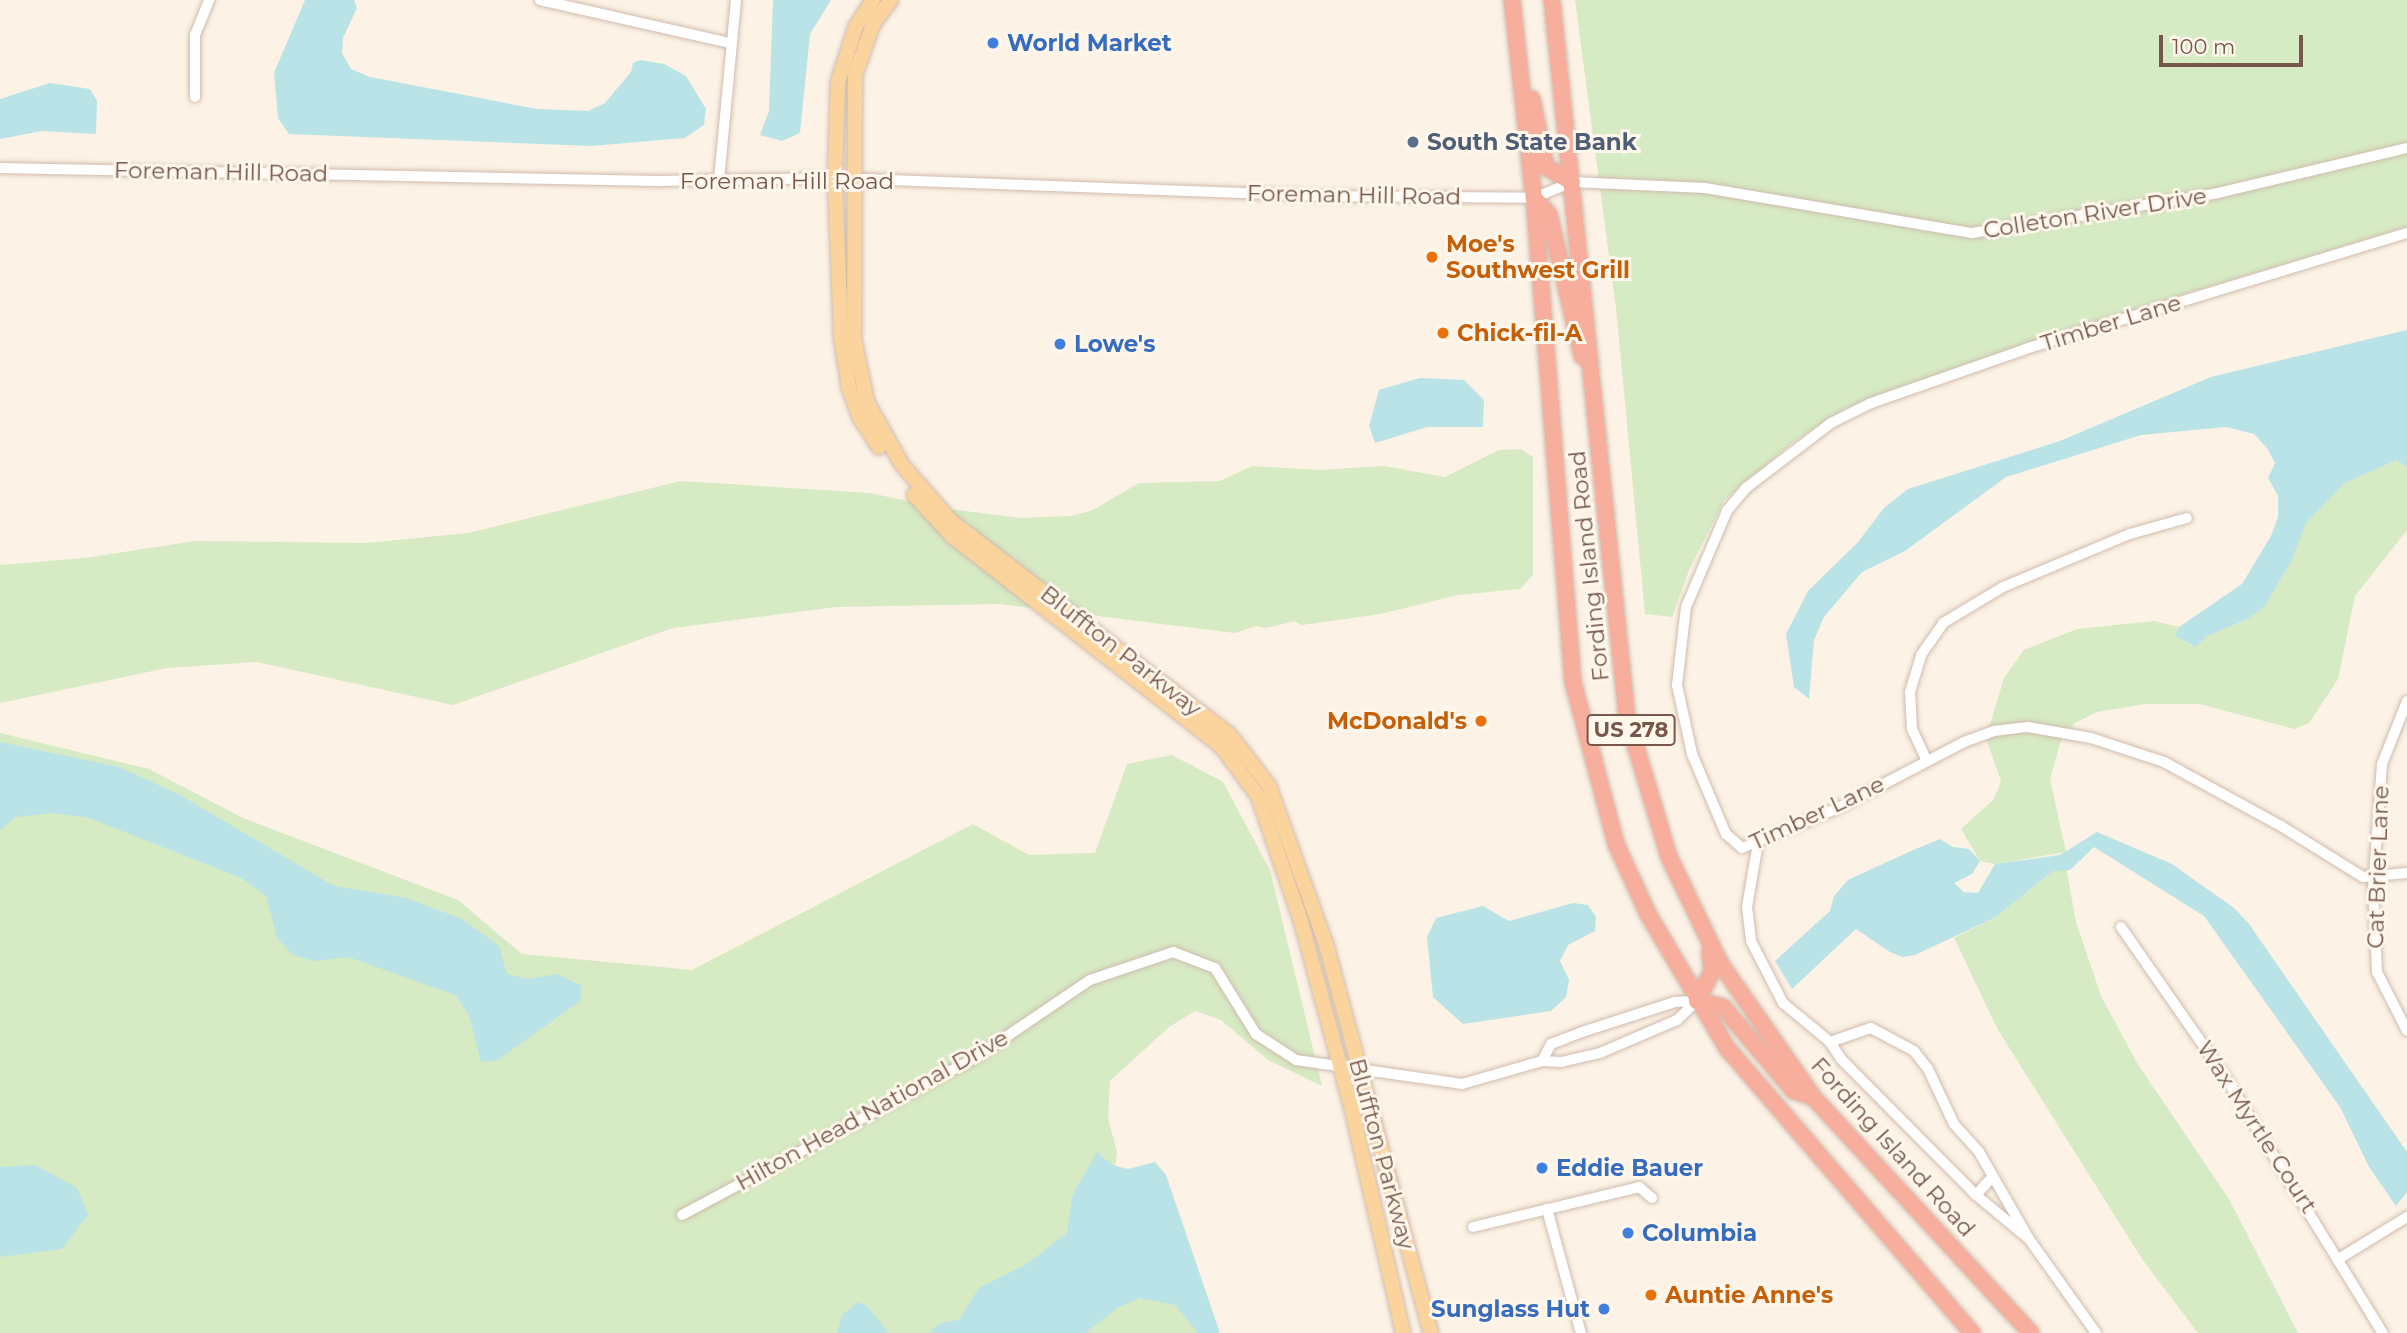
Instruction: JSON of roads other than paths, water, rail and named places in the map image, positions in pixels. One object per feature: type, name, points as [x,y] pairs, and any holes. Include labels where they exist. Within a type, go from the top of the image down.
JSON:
[{"type":"highway","points":[[1513,0],[1546,167],[1572,182]]},
{"type":"highway","name":"Fording Island Road","points":[[1513,0],[1534,198],[1573,682],[1616,844],[1697,1001],[1727,1048],[1972,1333]]},
{"type":"highway","name":"Fording Island Road","points":[[1552,0],[1627,717],[1669,857],[1707,936],[1743,999],[1813,1097],[2029,1333]]},
{"type":"highway","points":[[1534,198],[1549,214],[1598,426]]},
{"type":"highway","points":[[1707,936],[1712,971],[1697,1001],[1723,1007],[1794,1091],[1813,1097]]},
{"type":"main road","name":"Bluffton Parkway","points":[[873,0],[856,26],[838,82],[835,178],[841,337],[849,388],[860,418],[909,490],[952,536],[1221,746],[1243,771],[1258,796],[1288,877],[1341,1069],[1403,1333]]},
{"type":"main road","name":"Bluffton Parkway","points":[[891,0],[873,24],[855,75],[858,179],[854,339],[856,365],[880,432],[925,495],[951,521],[1229,734],[1254,763],[1290,835],[1361,1073],[1374,1134],[1431,1333]]},
{"type":"street","points":[[195,97],[195,35],[209,0]]},
{"type":"street","points":[[540,0],[729,43]]},
{"type":"street","points":[[719,180],[729,43],[736,0]]},
{"type":"street","name":"Colleton River Drive","points":[[1572,182],[1705,188],[1972,233],[2218,193],[2407,149]]},
{"type":"street","name":"Foreman Hill Road","points":[[0,168],[719,180],[835,178],[1311,195],[1534,198],[1572,182]]},
{"type":"street","name":"Timber Lane","points":[[2407,233],[2026,349],[1871,403],[1795,447],[1738,495],[1711,543],[1686,607],[1677,685],[1685,734],[1726,834],[1742,848],[1836,809],[1926,759],[1964,742],[2011,728],[2036,727],[2091,738],[2185,772],[2356,874],[2374,876],[2407,873]]},
{"type":"street","points":[[1926,759],[1912,729],[1910,692],[1920,654],[1943,624],[2003,587],[2130,534],[2188,518]]},
{"type":"street","name":"Cat Brier Lane","points":[[2407,701],[2382,764],[2374,876],[2377,972],[2407,1031]]},
{"type":"street","points":[[1758,843],[1747,907],[1751,941],[1783,1003],[1830,1042],[1841,1059],[1976,1195],[2029,1239]]},
{"type":"street","name":"Wax Myrtle Court","points":[[2121,927],[2224,1075],[2340,1258],[2383,1333]]},
{"type":"street","name":"Hilton Head National Drive","points":[[682,1215],[978,1056],[1090,980],[1173,951],[1215,968],[1256,1034],[1296,1060],[1361,1073],[1462,1084],[1542,1061],[1574,1059],[1637,1037],[1677,1020],[1697,1001]]},
{"type":"street","name":"Hilton Head National Drive","points":[[1542,1061],[1551,1044],[1675,1002],[1697,1001]]},
{"type":"street","points":[[1631,1017],[1637,1037]]},
{"type":"street","points":[[1830,1042],[1878,1028],[1914,1051],[1928,1069],[1954,1124],[1993,1176],[2029,1239],[2096,1333]]},
{"type":"street","points":[[1976,1195],[1993,1176]]},
{"type":"street","points":[[1473,1227],[1639,1187],[1652,1198]]},
{"type":"street","points":[[1546,1209],[1581,1333]]},
{"type":"street","points":[[2340,1258],[2407,1217]]},
{"type":"water","points":[[305,0],[354,0],[357,8],[343,38],[342,53],[351,69],[370,77],[537,109],[588,111],[605,103],[631,72],[633,63],[640,60],[664,64],[686,76],[706,109],[704,125],[685,138],[591,146],[289,134],[278,118],[274,73]]},
{"type":"water","points":[[773,0],[831,0],[810,34],[800,133],[782,141],[760,135],[769,111]]},
{"type":"water","points":[[50,83],[90,89],[97,101],[96,134],[42,131],[0,139],[0,99]]},
{"type":"water","points":[[2407,330],[2407,467],[2397,460],[2345,483],[2306,523],[2292,560],[2265,606],[2248,619],[2207,636],[2196,647],[2175,636],[2179,627],[2242,584],[2271,536],[2278,517],[2278,496],[2268,478],[2275,463],[2267,448],[2254,434],[2226,427],[2141,435],[2006,477],[1905,551],[1862,572],[1824,617],[1814,640],[1809,699],[1794,687],[1786,634],[1808,591],[1858,542],[1884,508],[1908,489],[2060,441],[2211,377]]},
{"type":"water","points":[[1420,378],[1464,380],[1484,400],[1483,427],[1427,427],[1375,443],[1369,426],[1379,390]]},
{"type":"water","points":[[0,742],[119,767],[178,794],[334,886],[406,898],[462,919],[499,946],[507,974],[527,979],[557,974],[582,986],[580,1001],[498,1060],[481,1062],[469,1015],[455,995],[348,957],[314,961],[293,955],[277,938],[266,896],[241,878],[89,818],[53,813],[16,817],[0,830]]},
{"type":"water","points":[[2097,832],[2172,864],[2234,908],[2249,924],[2407,1152],[2407,1192],[2396,1206],[2369,1167],[2340,1107],[2204,916],[2094,847],[2070,870],[2053,871],[1996,917],[1915,955],[1903,957],[1890,952],[1856,929],[1792,989],[1775,961],[1830,911],[1834,896],[1848,880],[1940,839],[1953,847],[1969,849],[1980,861],[1972,874],[1954,883],[1964,892],[1978,893],[1995,864],[2060,855]]},
{"type":"water","points":[[1573,903],[1588,905],[1596,917],[1595,931],[1568,945],[1560,961],[1569,980],[1566,997],[1551,1011],[1463,1024],[1433,997],[1427,937],[1436,918],[1483,906],[1509,921]]},
{"type":"water","points":[[1097,1152],[1112,1165],[1128,1169],[1155,1162],[1166,1175],[1220,1333],[1198,1333],[1175,1305],[1140,1298],[1119,1307],[1085,1333],[928,1333],[941,1323],[959,1320],[979,1288],[1027,1264],[1067,1233],[1072,1196]]},
{"type":"water","points":[[35,1165],[77,1188],[88,1215],[62,1249],[0,1257],[0,1167]]},
{"type":"water","points":[[858,1302],[867,1306],[889,1333],[837,1333],[842,1315]]},
{"type":"place","name":"World Market","points":[[993,43]]},
{"type":"place","name":"South State Bank","points":[[1413,142]]},
{"type":"place","name":"Moe's Southwest Grill","points":[[1432,257]]},
{"type":"place","name":"Chick-fil-A","points":[[1443,333]]},
{"type":"place","name":"Lowe's","points":[[1060,344]]},
{"type":"place","name":"McDonald's","points":[[1481,721]]},
{"type":"place","name":"Eddie Bauer","points":[[1542,1168]]},
{"type":"place","name":"Columbia","points":[[1628,1233]]},
{"type":"place","name":"Auntie Anne's","points":[[1651,1295]]},
{"type":"place","name":"Sunglass Hut","points":[[1604,1309]]}]
